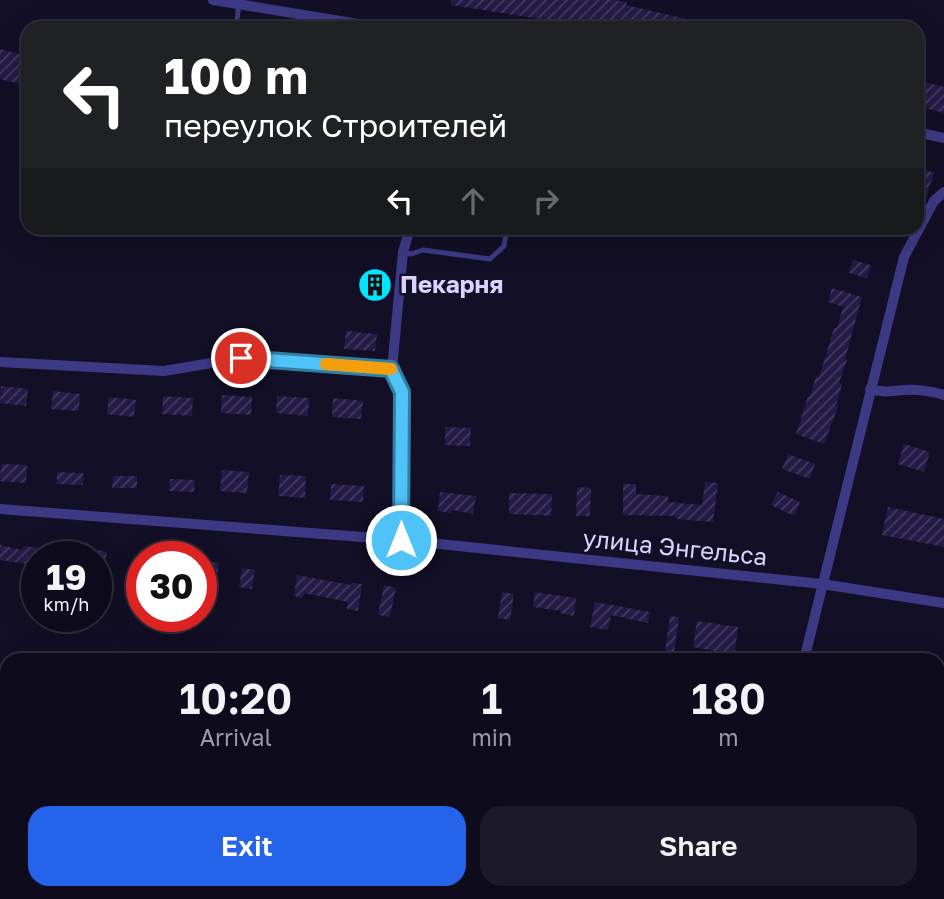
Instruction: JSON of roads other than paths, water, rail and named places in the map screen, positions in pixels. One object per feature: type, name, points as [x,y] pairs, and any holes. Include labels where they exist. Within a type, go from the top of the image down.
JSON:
[{"type":"street","points":[[213,0],[341,21]]},
{"type":"street","points":[[924,134],[944,138]]},
{"type":"street","points":[[924,220],[934,201],[944,192]]},
{"type":"street","points":[[401,540],[402,392],[391,369],[403,252],[408,235]]},
{"type":"street","points":[[806,653],[904,257],[916,235]]},
{"type":"street","points":[[0,362],[164,371],[241,358],[391,369]]},
{"type":"street","points":[[870,389],[883,393],[925,390],[944,395]]},
{"type":"street","name":"улица Энгельса","points":[[0,509],[401,540],[822,584],[944,603]]},
{"type":"lane","points":[[237,21],[239,4]]},
{"type":"lane","points":[[403,252],[411,254],[423,250],[490,260],[504,246],[506,235]]},
{"type":"place","name":"Пекарня","points":[[375,285]]}]
